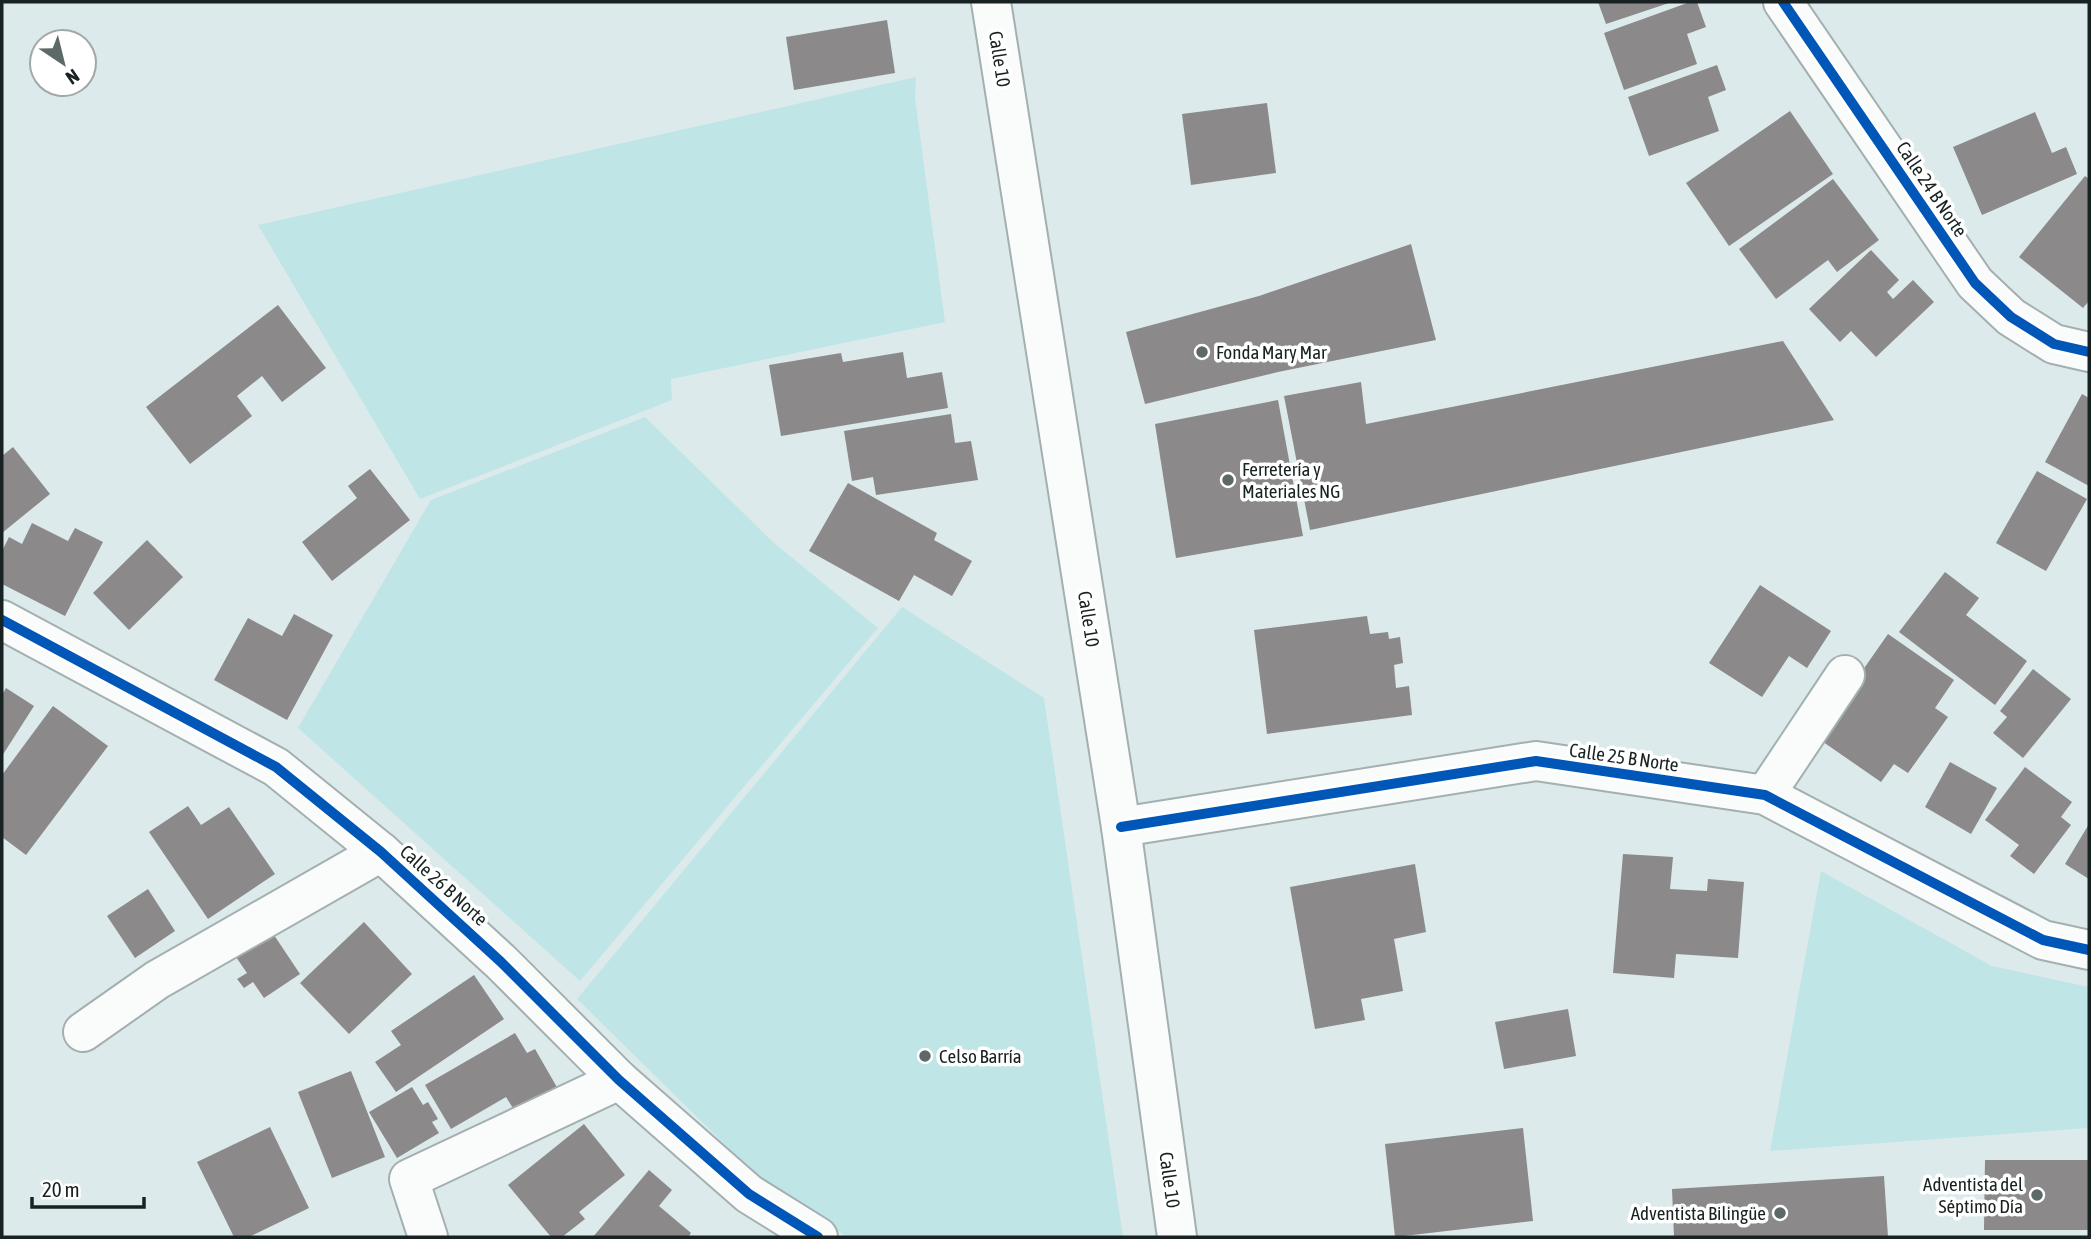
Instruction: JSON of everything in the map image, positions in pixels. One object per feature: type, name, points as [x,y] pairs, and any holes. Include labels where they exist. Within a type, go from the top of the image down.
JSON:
[{"type":"street","name":"Calle 10","points":[[991,2],[1121,827],[1177,1237]]},
{"type":"street","name":"Calle 24 B Norte","points":[[1783,2],[1975,284],[2011,317],[2054,344],[2089,352]]},
{"type":"street","name":"Calle 26 B Norte","points":[[2,621],[276,767],[381,852],[501,962],[619,1080],[749,1194],[818,1237]]},
{"type":"street","points":[[1765,795],[1845,675]]},
{"type":"street","name":"Calle 25 B Norte","points":[[1121,827],[1536,761],[1765,795],[2043,940],[2089,950]]},
{"type":"street","points":[[83,1032],[157,980],[381,852]]},
{"type":"street","points":[[428,1237],[409,1179],[619,1080]]},
{"type":"shaded area","points":[[916,77],[915,98],[945,322],[671,379],[672,400],[420,499],[258,225]]},
{"type":"shaded area","points":[[645,417],[773,542],[878,628],[580,981],[298,728],[431,500]]},
{"type":"shaded area","points":[[902,607],[1044,698],[1123,1237],[847,1237],[757,1176],[577,999]]},
{"type":"shaded area","points":[[1821,871],[1992,966],[2089,987],[2089,1128],[1770,1151]]},
{"type":"building","points":[[1598,2],[1672,2],[1606,24]]},
{"type":"building","points":[[1690,2],[1697,2],[1706,27],[1687,34],[1697,64],[1624,90],[1604,33]]},
{"type":"building","points":[[887,20],[895,73],[794,90],[786,37]]},
{"type":"building","points":[[1717,65],[1726,90],[1708,97],[1719,131],[1649,156],[1628,97]]},
{"type":"building","points":[[1267,103],[1276,173],[1191,185],[1182,114]]},
{"type":"building","points":[[1790,111],[1833,174],[1729,246],[1686,183]]},
{"type":"building","points":[[2035,112],[2052,153],[2066,147],[2077,174],[1982,215],[1953,147]]},
{"type":"building","points":[[2085,176],[2089,179],[2089,301],[2083,308],[2019,257]]},
{"type":"building","points":[[1833,179],[1879,240],[1837,272],[1828,260],[1776,299],[1739,249]]},
{"type":"building","points":[[1411,244],[1436,340],[1278,372],[1145,404],[1126,332],[1259,296]]},
{"type":"building","points":[[1871,250],[1899,280],[1887,292],[1893,299],[1913,280],[1934,302],[1876,357],[1851,331],[1840,342],[1809,309]]},
{"type":"building","points":[[278,305],[326,368],[282,402],[262,376],[237,396],[252,416],[190,464],[146,407]]},
{"type":"building","points":[[1783,341],[1834,420],[1310,530],[1284,396],[1361,382],[1366,424]]},
{"type":"building","points":[[903,352],[907,378],[942,372],[948,408],[781,436],[769,365],[841,353],[843,362]]},
{"type":"building","points":[[2082,394],[2089,398],[2089,486],[2045,462]]},
{"type":"building","name":"Ferretería y Materiales NG","points":[[1278,400],[1303,536],[1176,558],[1155,424]]},
{"type":"building","points":[[951,414],[955,443],[971,441],[978,480],[876,495],[873,477],[852,481],[844,431]]},
{"type":"building","points":[[13,447],[50,494],[2,533],[2,456]]},
{"type":"building","points":[[370,469],[410,520],[332,581],[302,542],[357,498],[348,486]]},
{"type":"building","points":[[2037,471],[2087,499],[2046,571],[1996,543]]},
{"type":"building","points":[[848,483],[937,533],[934,540],[972,561],[952,596],[914,575],[899,601],[809,551]]},
{"type":"building","points":[[32,523],[68,541],[75,528],[103,542],[65,616],[2,584],[2,551],[9,537],[22,544]]},
{"type":"building","points":[[147,540],[183,577],[129,630],[93,593]]},
{"type":"building","points":[[1945,572],[1979,598],[1966,615],[2027,661],[1995,705],[1899,632]]},
{"type":"building","points":[[1760,585],[1831,631],[1807,668],[1789,656],[1762,697],[1709,663]]},
{"type":"building","points":[[294,614],[333,635],[287,720],[214,680],[248,618],[282,636]]},
{"type":"building","points":[[1367,616],[1370,634],[1388,632],[1389,639],[1400,637],[1403,663],[1394,665],[1396,688],[1409,686],[1412,715],[1267,734],[1254,630]]},
{"type":"building","points":[[1888,634],[1954,680],[1935,708],[1948,717],[1908,773],[1894,764],[1881,782],[1816,737]]},
{"type":"building","points":[[2033,669],[2071,699],[2023,758],[1993,733],[2007,717],[2000,711]]},
{"type":"building","points":[[6,688],[34,706],[2,756],[2,695]]},
{"type":"building","points":[[53,706],[108,746],[26,855],[2,837],[2,775]]},
{"type":"building","points":[[1950,762],[1997,788],[1971,834],[1925,807]]},
{"type":"building","points":[[2025,767],[2072,802],[2061,817],[2071,825],[2034,874],[2010,856],[2019,845],[1985,820]]},
{"type":"building","points":[[188,806],[201,825],[229,807],[275,874],[208,919],[149,832]]},
{"type":"building","points":[[2089,824],[2089,879],[2065,864]]},
{"type":"building","points":[[1623,854],[1673,857],[1670,889],[1707,891],[1708,879],[1744,882],[1738,958],[1676,954],[1674,978],[1613,973]]},
{"type":"building","points":[[1415,864],[1426,932],[1394,939],[1403,991],[1361,999],[1365,1020],[1315,1029],[1290,887]]},
{"type":"building","points":[[148,889],[175,931],[135,958],[107,916]]},
{"type":"building","points":[[364,922],[412,974],[349,1034],[300,983]]},
{"type":"building","points":[[270,929],[300,974],[264,998],[253,982],[244,988],[237,979],[247,973],[234,954]]},
{"type":"building","points":[[474,975],[504,1019],[396,1092],[375,1062],[401,1045],[391,1031]]},
{"type":"building","points":[[1568,1009],[1576,1056],[1504,1069],[1495,1022]]},
{"type":"building","points":[[515,1033],[527,1053],[535,1049],[558,1089],[516,1113],[506,1097],[451,1129],[425,1085]]},
{"type":"building","points":[[351,1071],[385,1157],[332,1178],[298,1092]]},
{"type":"building","points":[[412,1087],[423,1105],[428,1102],[438,1119],[432,1122],[439,1133],[397,1158],[369,1112]]},
{"type":"building","points":[[584,1124],[625,1175],[579,1212],[585,1219],[562,1237],[551,1237],[508,1185]]},
{"type":"building","points":[[270,1127],[309,1208],[249,1237],[234,1237],[197,1162]]},
{"type":"building","points":[[1523,1128],[1533,1221],[1395,1237],[1385,1144]]},
{"type":"building","name":"Adventista del Séptimo Día","points":[[1985,1160],[2089,1160],[2089,1230],[1984,1230]]},
{"type":"building","points":[[649,1170],[672,1190],[659,1206],[691,1233],[688,1237],[593,1237]]},
{"type":"building","name":"Adventista Bilingüe","points":[[1884,1176],[1888,1237],[1674,1237],[1672,1189]]},
{"type":"cycle path","points":[[1783,2],[1975,283],[2011,317],[2054,344],[2089,352]]},
{"type":"cycle path","points":[[2,620],[276,767],[381,852],[501,962],[619,1080],[749,1194],[818,1237]]},
{"type":"cycle path","points":[[1121,827],[1536,761],[1765,795],[2043,940],[2089,950]]},
{"type":"place","name":"Fonda Mary Mar","points":[[1202,352]]},
{"type":"place","name":"Ferretería y Materiales NG","points":[[1228,480]]},
{"type":"place","name":"Celso Barría","points":[[925,1056]]},
{"type":"place","name":"Adventista del Séptimo Día","points":[[2037,1195]]},
{"type":"place","name":"Adventista Bilingüe","points":[[1780,1213]]}]
